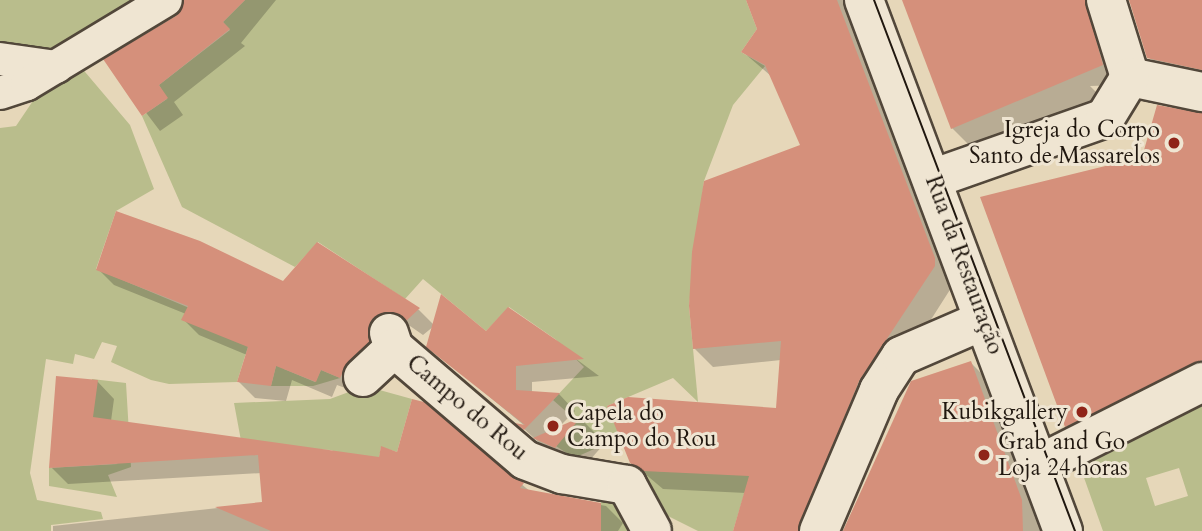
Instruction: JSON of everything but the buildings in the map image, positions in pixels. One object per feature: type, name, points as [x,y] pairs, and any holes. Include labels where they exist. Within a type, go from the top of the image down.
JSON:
[{"type":"street","points":[[0,93],[57,67],[166,0]]},
{"type":"street","name":"Rua da Restauração","points":[[864,0],[1063,531]]},
{"type":"street","points":[[932,179],[1105,118],[1130,77],[1106,0]]},
{"type":"street","points":[[0,59],[57,67]]},
{"type":"street","points":[[1130,77],[1202,92]]},
{"type":"street","points":[[819,531],[879,390],[901,356],[984,320]]},
{"type":"street","name":"Campo do Rou","points":[[363,377],[392,340],[525,460],[562,474],[627,485],[652,531]]},
{"type":"street","points":[[1040,464],[1202,382]]},
{"type":"green space","points":[[0,0],[141,0],[66,49],[35,54],[0,44]]},
{"type":"green space","points":[[245,0],[746,0],[757,29],[741,52],[765,66],[733,105],[704,181],[689,306],[698,402],[673,378],[607,406],[621,437],[574,458],[556,446],[577,421],[553,400],[584,367],[555,339],[509,307],[486,331],[423,279],[405,299],[318,242],[295,267],[182,207],[142,116],[167,99],[159,85],[230,30],[223,22]]},
{"type":"green space","points":[[80,66],[130,125],[154,189],[116,211],[96,269],[187,307],[250,340],[237,382],[169,384],[151,380],[111,362],[117,346],[102,342],[94,359],[75,354],[73,364],[46,359],[30,473],[37,500],[101,512],[103,519],[51,525],[51,531],[0,531],[0,128],[16,126],[45,83]]},
{"type":"green space","points":[[279,354],[284,369],[315,382],[321,370],[340,378],[313,386],[271,386]]},
{"type":"green space","points":[[92,379],[126,383],[131,467],[108,475],[117,497],[49,486],[49,468],[118,464],[52,433],[90,408]]},
{"type":"green space","points":[[365,386],[412,399],[397,452],[381,447],[377,469],[331,450],[242,446],[234,403],[330,399]]},
{"type":"green space","points":[[1202,396],[1202,531],[1103,531],[1077,458]],"holes":[[[1179,468],[1188,496],[1155,506],[1146,478]]]},
{"type":"green space","points":[[632,470],[750,475],[733,531],[698,531],[652,508]]},
{"type":"green space","points":[[601,501],[627,503],[639,531],[601,531]]},
{"type":"tram line","points":[[874,0],[1075,531]]},
{"type":"place","name":"Igreja do Corpo Santo de Massarelos","points":[[1174,143]]},
{"type":"place","name":"Kubikgallery","points":[[1082,412]]},
{"type":"place","name":"Capela do Campo do Rou","points":[[553,426]]},
{"type":"place","name":"Grab and Go Loja 24 horas","points":[[984,455]]}]
